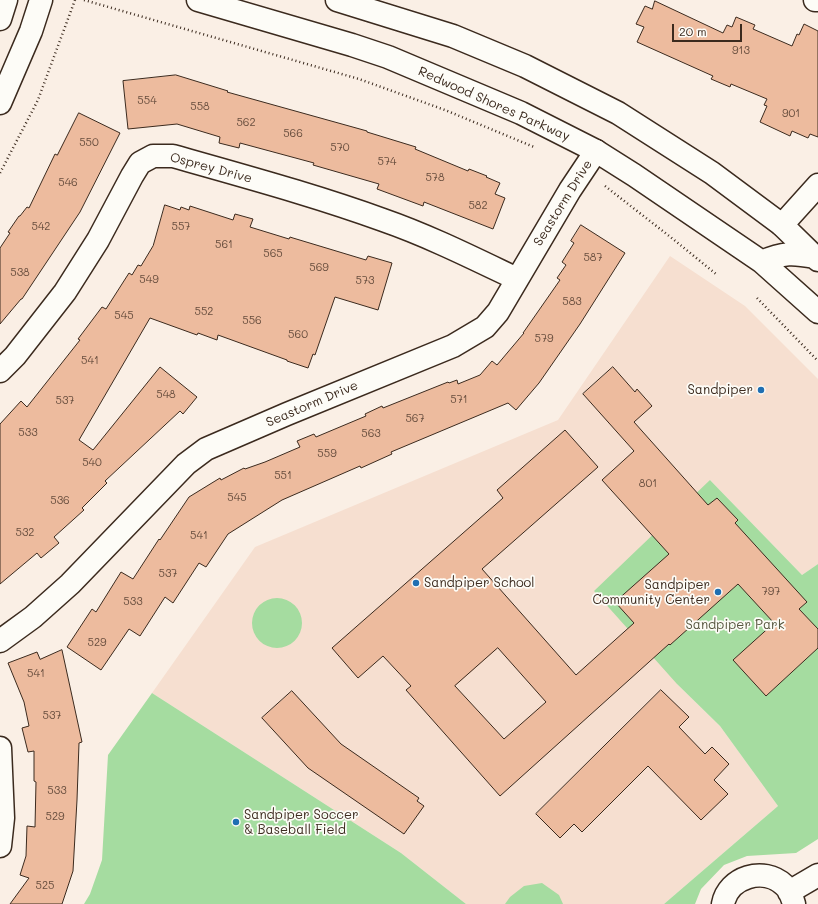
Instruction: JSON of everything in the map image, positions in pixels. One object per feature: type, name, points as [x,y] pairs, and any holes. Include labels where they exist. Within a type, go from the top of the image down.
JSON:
[{"type":"street","points":[[0,19],[6,0]]},
{"type":"street","points":[[0,103],[31,31],[41,0]]},
{"type":"street","name":"Redwood Shores Parkway","points":[[198,0],[388,57],[521,113],[596,151],[634,175],[762,262],[818,312]]},
{"type":"street","points":[[337,0],[453,36],[524,66],[618,113],[712,173],[782,225],[817,258]]},
{"type":"street","name":"Seastorm Drive","points":[[0,641],[32,617],[70,584],[186,464],[206,449],[453,346],[485,328],[498,312],[581,171],[596,151]]},
{"type":"street","name":"Osprey Drive","points":[[0,371],[14,356],[65,292],[98,240],[140,163],[153,156],[173,156],[331,202],[385,220],[517,278]]},
{"type":"street","points":[[782,225],[818,185]]},
{"type":"street","points":[[762,262],[774,256],[796,253],[817,258]]},
{"type":"street","points":[[0,748],[3,818],[0,846]]},
{"type":"street","points":[[723,904],[724,899],[731,888],[740,880],[751,876],[762,875],[774,878],[784,885],[792,898],[818,875]]},
{"type":"path","points":[[0,173],[38,100],[75,0]]},
{"type":"path","points":[[84,0],[359,79],[445,110],[537,149]]},
{"type":"path","points":[[603,184],[674,239],[716,274]]},
{"type":"path","points":[[757,298],[818,361]]},
{"type":"shaded area","name":"Sandpiper School","points":[[670,256],[745,306],[818,379],[818,564],[802,575],[710,480],[677,684],[720,726],[778,806],[664,904],[466,904],[401,853],[152,693],[255,547],[558,420]]},
{"type":"green space","name":"Sandpiper Park","points":[[710,480],[802,575],[818,564],[818,839],[796,853],[747,856],[724,865],[701,889],[695,904],[664,904],[778,806],[720,726],[677,684],[594,591]]},
{"type":"green space","points":[[277,598],[286,600],[297,609],[302,623],[300,632],[291,643],[277,648],[268,646],[257,637],[252,623],[254,614],[263,603]]},
{"type":"green space","points":[[152,693],[401,853],[466,904],[84,904],[90,894],[102,860],[108,755]]},
{"type":"green space","points":[[542,883],[559,895],[563,904],[505,904],[510,897],[524,886]]},
{"type":"building","points":[[655,1],[723,33],[727,25],[732,27],[736,17],[755,25],[753,29],[792,46],[797,34],[799,35],[804,24],[818,31],[818,137],[810,134],[808,138],[792,131],[790,136],[760,122],[767,106],[764,105],[767,99],[731,84],[730,87],[711,79],[713,76],[637,42],[644,27],[636,24],[645,6],[652,9]]},
{"type":"building","points":[[176,75],[228,91],[227,92],[367,131],[416,147],[415,149],[468,171],[469,169],[487,176],[486,177],[500,183],[495,194],[505,198],[493,229],[424,202],[423,206],[377,189],[379,184],[313,165],[314,163],[240,143],[239,148],[219,143],[220,137],[177,124],[128,129],[123,81]]},
{"type":"building","points":[[79,113],[120,133],[80,212],[22,299],[0,324],[0,248],[10,233],[8,232],[19,216],[27,207],[29,208],[55,154],[57,155]]},
{"type":"building","points":[[165,205],[180,210],[181,207],[189,210],[190,206],[233,220],[235,214],[253,219],[250,227],[289,239],[290,237],[366,260],[368,256],[392,263],[378,310],[335,297],[315,355],[313,354],[308,368],[218,335],[217,340],[198,333],[197,335],[150,318],[79,440],[93,450],[160,367],[197,397],[183,414],[180,411],[105,481],[107,483],[82,508],[84,510],[54,537],[59,543],[41,558],[37,553],[0,584],[0,424],[21,401],[27,407],[80,340],[78,339],[102,307],[106,309],[129,273],[132,275],[138,265],[141,266],[153,246]]},
{"type":"building","points":[[581,225],[625,253],[580,324],[539,383],[516,410],[508,403],[391,452],[392,454],[361,468],[360,466],[282,500],[228,534],[206,567],[199,563],[173,603],[165,597],[140,636],[129,629],[101,670],[67,647],[92,609],[96,612],[121,572],[133,579],[189,497],[220,478],[221,480],[244,468],[245,469],[265,462],[300,447],[297,441],[314,434],[316,437],[366,416],[365,414],[382,406],[383,408],[448,382],[457,380],[458,384],[480,375],[492,361],[497,365],[524,333],[560,280],[557,278],[566,265],[562,262],[574,243],[571,241]]},
{"type":"building","points":[[613,367],[635,392],[637,389],[652,406],[634,422],[708,505],[717,498],[738,520],[735,523],[807,602],[799,609],[818,629],[818,648],[766,696],[733,660],[774,623],[738,584],[500,796],[406,690],[411,686],[383,656],[358,678],[332,648],[503,498],[497,490],[565,430],[598,467],[482,569],[576,675],[634,623],[615,602],[669,554],[602,480],[634,451],[583,394]],"holes":[[[498,648],[546,702],[504,739],[455,686]]]},
{"type":"building","points":[[62,650],[82,742],[79,743],[73,871],[62,904],[10,904],[29,878],[20,875],[26,856],[27,826],[35,827],[36,782],[34,781],[34,751],[28,752],[22,728],[29,726],[24,702],[8,663],[37,652],[40,659]]},
{"type":"building","points":[[661,690],[689,717],[679,727],[705,754],[712,747],[729,764],[714,780],[728,794],[701,820],[648,766],[582,832],[574,824],[560,838],[536,814]]},
{"type":"building","points":[[292,691],[341,744],[419,798],[417,801],[424,806],[404,834],[308,768],[262,718]]},
{"type":"place","name":"Sandpiper","points":[[761,390]]},
{"type":"place","name":"Sandpiper School","points":[[416,583]]},
{"type":"place","name":"Sandpiper Community Center","points":[[718,592]]},
{"type":"place","name":"Sandpiper Soccer & Baseball Field","points":[[236,822]]}]
